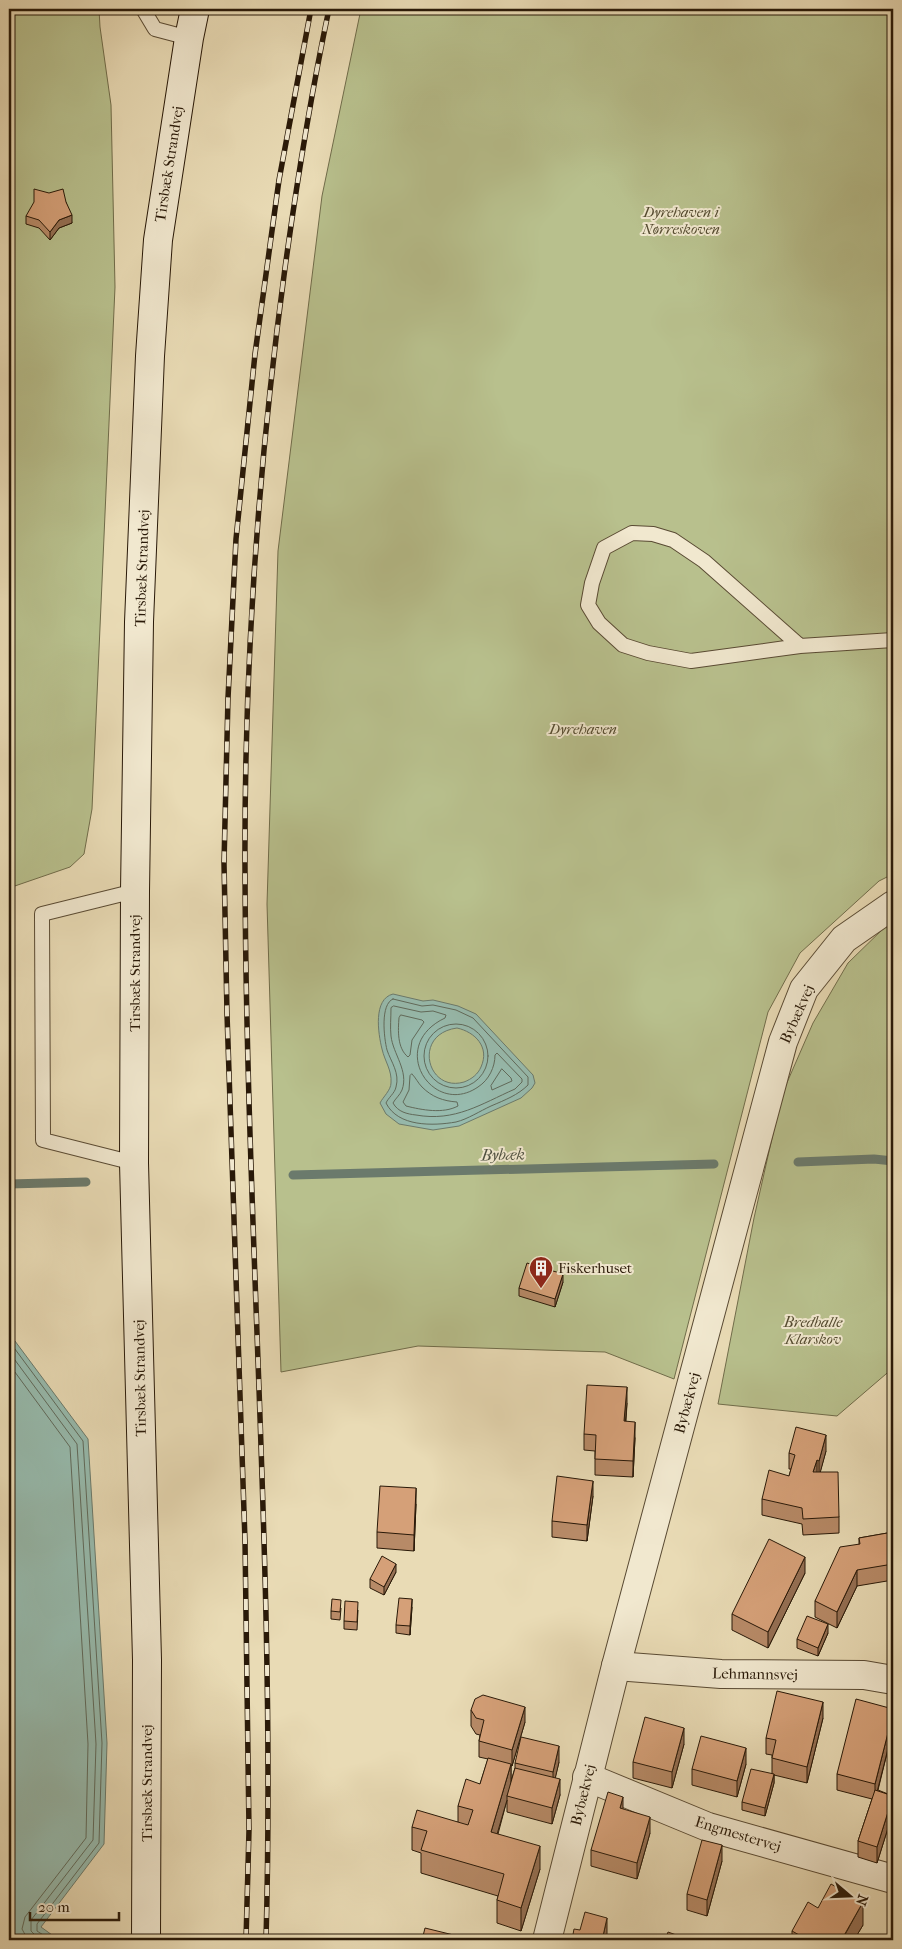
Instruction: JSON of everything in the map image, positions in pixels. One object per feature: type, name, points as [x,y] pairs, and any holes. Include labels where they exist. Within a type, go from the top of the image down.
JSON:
[{"type":"street","name":"Tirsbæk Strandvej","points":[[146,1940],[147,1660],[134,1163],[135,892],[139,622],[150,356],[158,240],[195,9]]},
{"type":"street","name":"Bybækvej","points":[[547,1940],[616,1666],[783,1042],[804,989],[844,939],[893,905]]},
{"type":"street","name":"Lehmannsvej","points":[[616,1666],[721,1674],[864,1675],[893,1680]]},
{"type":"street","name":"Engmestervej","points":[[587,1778],[708,1828],[893,1879]]},
{"type":"lane","points":[[143,9],[155,29],[189,38]]},
{"type":"lane","points":[[800,646],[704,561],[673,540],[653,534],[632,533],[604,548],[592,583],[588,605],[599,623],[623,645],[648,653],[691,661],[800,646],[893,640]]},
{"type":"lane","points":[[134,1163],[43,1140],[42,914],[135,892]]},
{"type":"green space","points":[[9,9],[99,9],[111,105],[115,287],[92,809],[84,854],[70,867],[9,888]]},
{"type":"green space","name":"Dyrehaven","points":[[361,9],[893,9],[893,874],[879,881],[800,953],[768,1012],[674,1379],[605,1352],[418,1346],[281,1372],[267,904],[278,551],[322,196]]},
{"type":"green space","name":"Bredballe Klarskov","points":[[893,920],[893,1368],[837,1416],[718,1404],[754,1218],[782,1094],[813,1023],[848,963]]},
{"type":"water","points":[[393,994],[423,1001],[433,1000],[458,1006],[476,1014],[533,1075],[535,1083],[532,1088],[521,1098],[459,1126],[433,1130],[399,1124],[386,1114],[380,1103],[391,1086],[390,1074],[383,1054],[378,1026],[382,1002]],"holes":[[[457,1028],[464,1030],[479,1042],[484,1053],[483,1060],[480,1070],[472,1078],[464,1082],[451,1083],[441,1079],[434,1071],[430,1061],[430,1051],[434,1041],[443,1032]]]},
{"type":"water","points":[[9,1333],[88,1439],[107,1743],[104,1844],[41,1927],[59,1940],[9,1940]]},
{"type":"building","points":[[34,189],[49,193],[63,189],[72,215],[59,220],[50,232],[39,220],[26,216],[34,202]]},
{"type":"building","name":"Fiskerhuset","points":[[527,1263],[563,1274],[555,1299],[519,1288]]},
{"type":"building","points":[[587,1385],[627,1387],[624,1421],[635,1422],[633,1461],[595,1459],[596,1435],[584,1434]]},
{"type":"building","points":[[796,1427],[826,1435],[819,1461],[817,1460],[813,1472],[838,1472],[839,1517],[803,1519],[802,1508],[762,1499],[769,1470],[789,1476],[795,1455],[789,1453]]},
{"type":"building","points":[[557,1476],[593,1481],[587,1525],[552,1521]]},
{"type":"building","points":[[380,1486],[416,1488],[414,1535],[377,1532]]},
{"type":"building","points":[[893,1532],[893,1564],[857,1570],[837,1612],[815,1601],[840,1547],[860,1544],[859,1538]]},
{"type":"building","points":[[769,1539],[805,1557],[768,1632],[732,1614]]},
{"type":"building","points":[[382,1556],[396,1564],[384,1587],[370,1579]]},
{"type":"building","points":[[399,1598],[412,1599],[410,1626],[396,1625]]},
{"type":"building","points":[[332,1599],[341,1600],[340,1612],[331,1611]]},
{"type":"building","points":[[345,1601],[358,1602],[357,1622],[344,1621]]},
{"type":"building","points":[[807,1616],[828,1624],[818,1648],[797,1639]]},
{"type":"building","points":[[777,1691],[823,1702],[807,1767],[772,1758],[776,1740],[766,1738]]},
{"type":"building","points":[[483,1695],[525,1707],[512,1750],[479,1741],[484,1720],[476,1718],[471,1710],[475,1699]]},
{"type":"building","points":[[856,1699],[893,1709],[875,1784],[837,1774]]},
{"type":"building","points":[[645,1717],[684,1728],[672,1772],[633,1762]]},
{"type":"building","points":[[701,1736],[746,1748],[737,1781],[692,1769]]},
{"type":"building","points":[[521,1737],[559,1746],[553,1772],[515,1763]]},
{"type":"building","points":[[488,1758],[511,1764],[491,1832],[540,1846],[521,1908],[497,1900],[504,1874],[421,1850],[427,1831],[412,1827],[417,1810],[468,1825],[473,1810],[458,1806],[466,1779],[480,1784]]},
{"type":"building","points":[[515,1768],[560,1779],[552,1808],[507,1796]]},
{"type":"building","points":[[751,1769],[774,1774],[765,1808],[742,1802]]},
{"type":"building","points":[[875,1790],[893,1796],[877,1847],[858,1841]]},
{"type":"building","points":[[608,1792],[623,1797],[620,1808],[650,1817],[637,1863],[591,1850]]},
{"type":"building","points":[[702,1840],[722,1845],[707,1900],[687,1894]]},
{"type":"building","points":[[831,1884],[863,1902],[842,1939],[844,1940],[808,1940],[792,1931],[808,1902],[818,1908]]},
{"type":"building","points":[[585,1912],[607,1918],[603,1936],[618,1940],[572,1940],[574,1929],[580,1930]]},
{"type":"building","points":[[425,1928],[474,1940],[422,1940]]},
{"type":"building","points":[[668,1932],[679,1936],[678,1940],[665,1940]]},
{"type":"waterway","name":"Bybæk","points":[[798,1162],[874,1159],[893,1161]]},
{"type":"waterway","name":"Bybæk","points":[[293,1175],[714,1164]]},
{"type":"waterway","points":[[9,1184],[86,1182]]},
{"type":"railway","points":[[246,1940],[249,1830],[245,1541],[227,1014],[224,863],[228,698],[236,539],[255,354],[279,180],[311,9]]},
{"type":"railway","points":[[266,1940],[267,1672],[247,1004],[245,870],[247,719],[254,568],[275,343],[299,170],[329,9]]},
{"type":"place","name":"Fiskerhuset","points":[[541,1289]]},
{"type":"park label","name":"Dyrehaven i Nørreskoven","points":[[681,220]]}]
